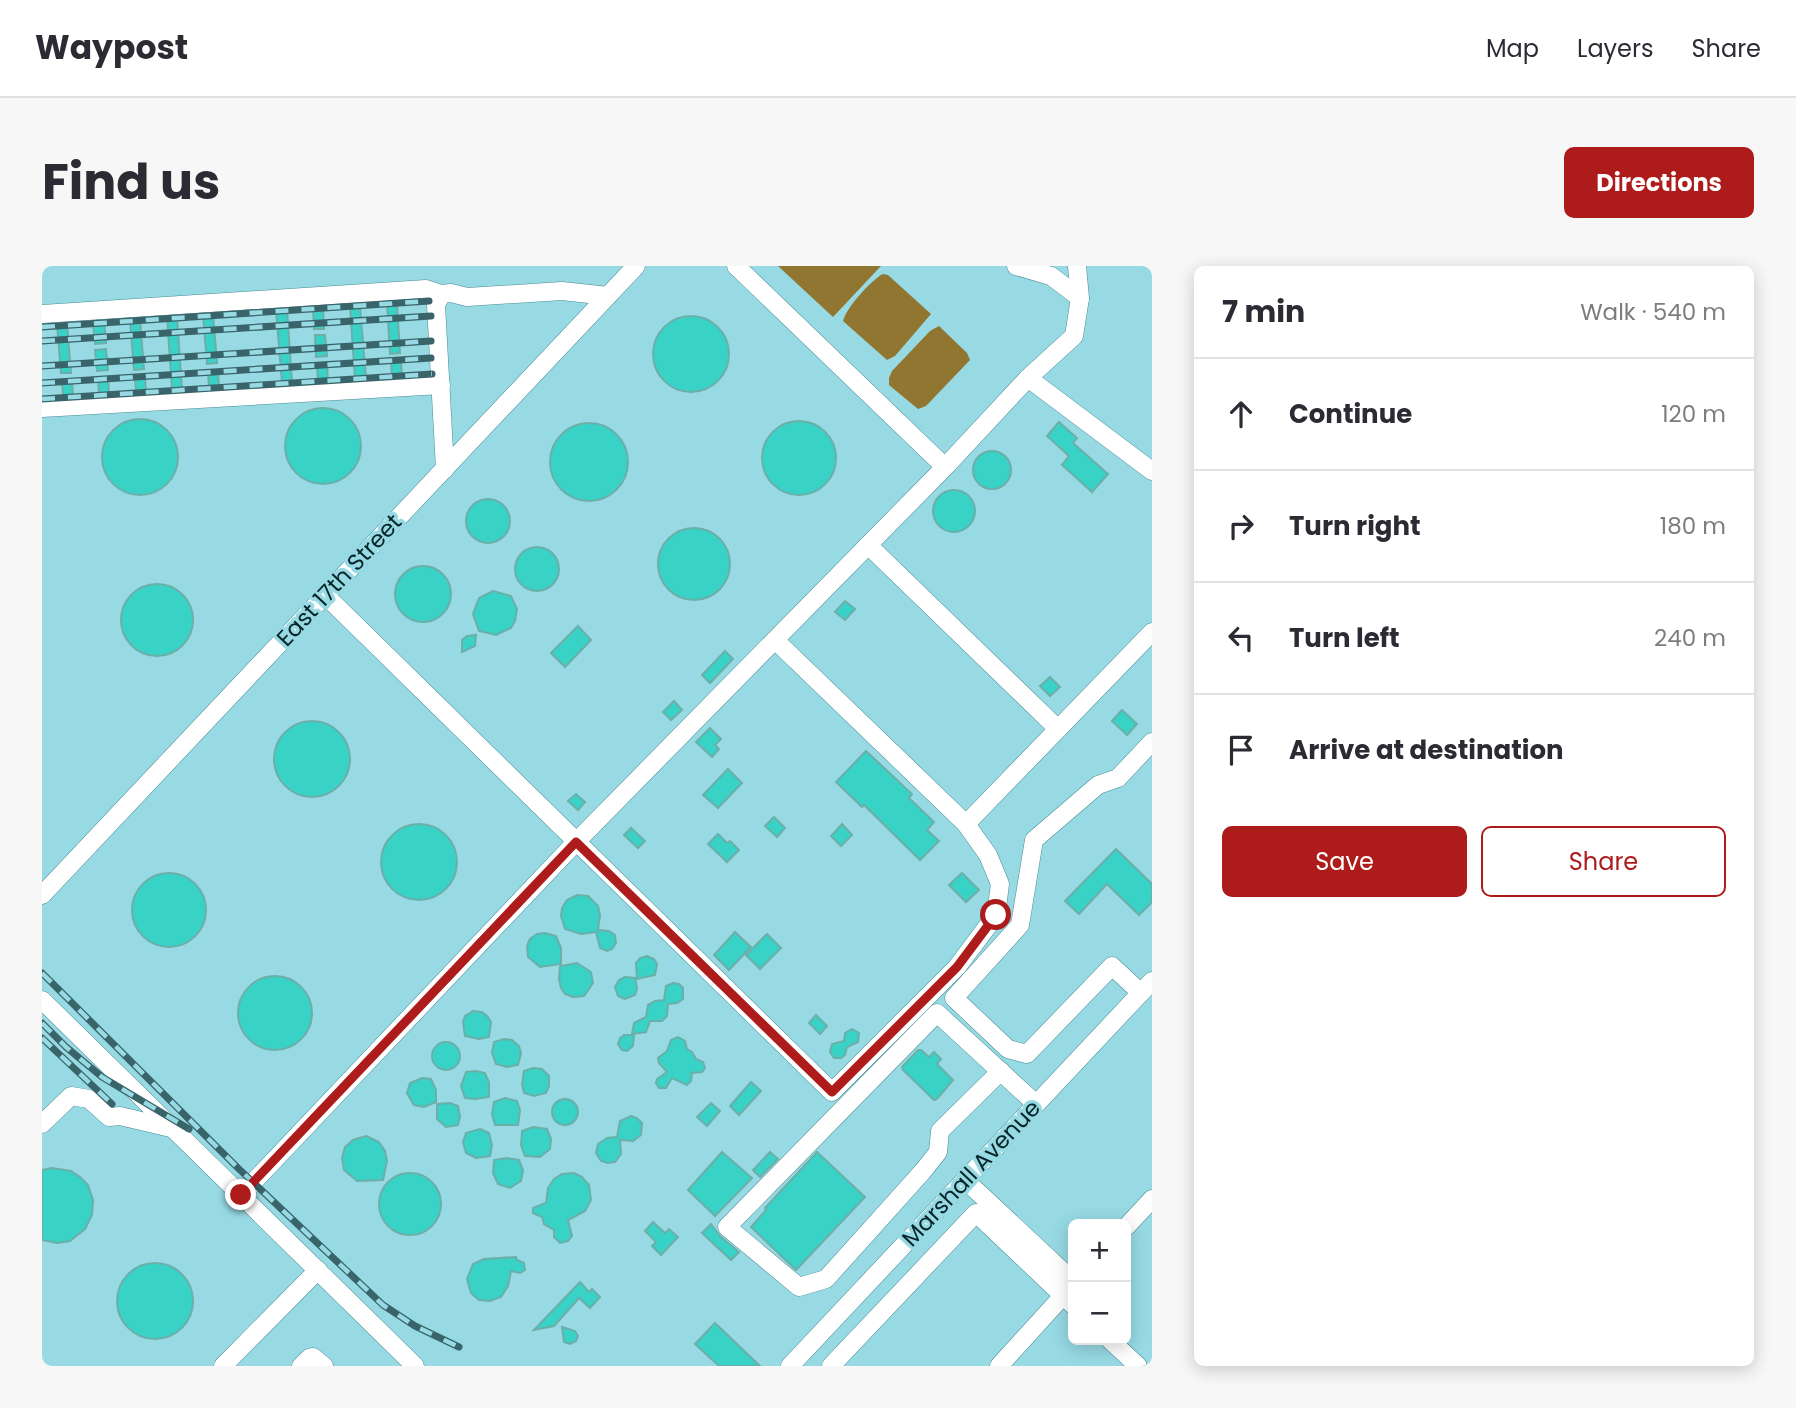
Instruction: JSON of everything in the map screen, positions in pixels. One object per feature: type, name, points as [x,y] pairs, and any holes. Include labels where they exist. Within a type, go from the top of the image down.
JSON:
[{"type":"street","name":"East 17th Street","points":[[42,895],[636,266]]},
{"type":"street","points":[[736,266],[944,467]]},
{"type":"street","points":[[1016,266],[1051,276],[1080,298]]},
{"type":"street","points":[[241,1195],[576,842],[1028,378],[1074,336],[1080,298],[1077,266]]},
{"type":"street","points":[[42,314],[426,289],[467,297],[562,291],[608,296]]},
{"type":"street","points":[[441,294],[436,305],[445,468]]},
{"type":"street","points":[[1028,378],[1152,471]]},
{"type":"street","points":[[42,408],[441,385]]},
{"type":"street","points":[[868,545],[1058,729]]},
{"type":"street","points":[[325,595],[832,1092],[957,967],[996,915],[1000,884],[988,855],[966,824],[775,640]]},
{"type":"street","points":[[966,824],[1152,632]]},
{"type":"street","points":[[1001,1071],[940,1131],[938,1152],[826,1279],[799,1287],[727,1227],[954,998],[1020,925],[1034,840],[1098,785],[1118,778],[1152,742]]},
{"type":"street","points":[[954,998],[1008,1048],[1027,1054],[1112,966],[1146,987]]},
{"type":"street","name":"Marshall Avenue","points":[[790,1366],[1146,987]]},
{"type":"street","points":[[42,1000],[415,1366]]},
{"type":"street","points":[[937,1013],[1036,1104]]},
{"type":"street","points":[[42,1124],[71,1096],[89,1099],[109,1117],[120,1116],[172,1128]]},
{"type":"street","points":[[965,1180],[1068,1289]]},
{"type":"street","points":[[1131,1222],[1152,1199]]},
{"type":"street","points":[[831,1366],[976,1213],[1068,1290]]},
{"type":"street","points":[[223,1366],[318,1270]]},
{"type":"street","points":[[999,1366],[1068,1295]]},
{"type":"street","points":[[1115,1345],[1138,1366]]},
{"type":"street","points":[[301,1366],[313,1357],[324,1366]]},
{"type":"shaded area","points":[[778,266],[881,266],[833,317]]},
{"type":"shaded area","points":[[883,274],[888,275],[931,314],[895,356],[887,360],[843,321],[860,295]]},
{"type":"shaded area","points":[[939,326],[967,353],[970,360],[926,406],[918,409],[889,385],[889,378],[892,371],[930,331]]},
{"type":"building","points":[[387,304],[397,304],[400,353],[390,354]]},
{"type":"building","points":[[360,306],[366,378],[355,379],[350,307]]},
{"type":"building","points":[[323,307],[324,329],[314,329],[313,308]]},
{"type":"building","points":[[287,309],[292,382],[282,383],[276,310]]},
{"type":"building","points":[[213,314],[217,363],[207,364],[203,315]]},
{"type":"building","points":[[691,316],[705,319],[718,327],[726,340],[729,354],[726,368],[718,381],[705,389],[691,392],[677,389],[664,381],[656,368],[653,354],[656,340],[664,327],[677,319]]},
{"type":"building","points":[[167,317],[177,317],[182,389],[172,389]]},
{"type":"building","points":[[140,320],[144,369],[134,370],[130,321]]},
{"type":"building","points":[[104,321],[106,343],[95,344],[93,322]]},
{"type":"building","points":[[57,324],[67,324],[71,373],[61,373]]},
{"type":"building","points":[[315,335],[325,335],[327,356],[316,357]]},
{"type":"building","points":[[106,349],[108,370],[97,371],[95,350]]},
{"type":"building","points":[[401,362],[402,376],[392,376],[391,363]]},
{"type":"building","points":[[317,366],[327,366],[328,380],[318,381]]},
{"type":"building","points":[[208,373],[218,373],[219,386],[209,387]]},
{"type":"building","points":[[145,378],[146,391],[136,391],[135,379]]},
{"type":"building","points":[[108,379],[109,393],[99,393],[98,380]]},
{"type":"building","points":[[62,382],[72,382],[73,395],[63,395]]},
{"type":"building","points":[[323,408],[338,411],[350,419],[358,431],[361,446],[358,461],[350,473],[338,481],[323,484],[308,481],[296,473],[288,461],[285,446],[288,431],[296,419],[308,411]]},
{"type":"building","points":[[140,419],[154,422],[167,430],[175,443],[178,457],[175,471],[167,484],[154,492],[140,495],[126,492],[113,484],[105,471],[102,457],[105,443],[113,430],[126,422]]},
{"type":"building","points":[[792,421],[806,421],[820,427],[830,437],[836,458],[834,472],[820,489],[806,495],[792,495],[778,489],[768,479],[762,465],[762,451],[768,437],[778,427]]},
{"type":"building","points":[[1059,422],[1077,438],[1073,443],[1108,474],[1092,492],[1062,465],[1069,456],[1047,436]]},
{"type":"building","points":[[581,423],[597,423],[611,429],[622,440],[628,454],[628,470],[622,484],[611,495],[597,501],[581,501],[567,495],[556,484],[550,470],[550,454],[556,440],[567,429]]},
{"type":"building","points":[[992,451],[1005,457],[1011,470],[1005,483],[992,489],[979,483],[973,470],[979,457]]},
{"type":"building","points":[[954,490],[969,496],[975,511],[969,526],[954,532],[939,526],[933,511],[939,496]]},
{"type":"building","points":[[488,499],[497,500],[504,505],[509,512],[509,530],[504,537],[497,542],[488,543],[479,542],[472,537],[467,530],[466,521],[467,512],[472,505],[479,500]]},
{"type":"building","points":[[694,528],[714,534],[724,544],[730,564],[724,584],[714,594],[694,600],[674,594],[664,584],[658,564],[664,544],[674,534]]},
{"type":"building","points":[[537,547],[553,553],[559,569],[553,585],[537,591],[521,585],[515,569],[521,553]]},
{"type":"building","points":[[423,566],[438,571],[446,579],[451,594],[446,609],[438,617],[423,622],[408,617],[400,609],[395,594],[400,579],[408,571]]},
{"type":"building","points":[[164,584],[183,594],[191,606],[191,634],[183,646],[171,654],[150,656],[131,646],[123,634],[121,613],[131,594],[143,586]]},
{"type":"building","points":[[493,591],[511,596],[517,609],[511,628],[496,635],[479,631],[473,614],[479,598]]},
{"type":"building","points":[[845,601],[855,609],[845,620],[835,612]]},
{"type":"building","points":[[578,626],[591,640],[565,667],[551,653]]},
{"type":"building","points":[[476,635],[475,646],[462,652],[462,640]]},
{"type":"building","points":[[725,651],[733,659],[710,683],[702,675]]},
{"type":"building","points":[[1050,677],[1060,687],[1050,696],[1040,686]]},
{"type":"building","points":[[674,701],[682,710],[671,720],[663,712]]},
{"type":"building","points":[[1122,710],[1137,724],[1127,735],[1112,721]]},
{"type":"building","points":[[305,721],[319,721],[333,727],[344,738],[350,759],[347,774],[339,786],[319,797],[305,797],[291,791],[280,780],[274,766],[274,752],[280,738],[291,727]]},
{"type":"building","points":[[710,728],[721,739],[715,745],[719,749],[712,757],[696,742]]},
{"type":"building","points":[[866,751],[912,794],[909,798],[934,822],[927,830],[939,841],[920,860],[864,805],[862,807],[836,782]]},
{"type":"building","points":[[728,769],[742,783],[718,808],[703,795]]},
{"type":"building","points":[[576,794],[585,802],[578,810],[568,801]]},
{"type":"building","points":[[774,817],[785,828],[777,837],[765,826]]},
{"type":"building","points":[[419,824],[433,827],[446,835],[454,848],[457,862],[454,876],[446,889],[433,897],[419,900],[405,897],[392,889],[384,876],[381,862],[384,848],[392,835],[405,827]]},
{"type":"building","points":[[842,824],[852,835],[841,846],[831,836]]},
{"type":"building","points":[[631,828],[645,841],[638,848],[624,835]]},
{"type":"building","points":[[718,834],[739,850],[727,862],[708,844]]},
{"type":"building","points":[[1116,849],[1152,884],[1152,902],[1139,915],[1107,884],[1079,914],[1065,901]]},
{"type":"building","points":[[162,873],[176,873],[190,879],[200,889],[206,910],[200,931],[190,941],[176,947],[162,947],[148,941],[138,931],[132,917],[132,903],[138,889],[148,879]]},
{"type":"building","points":[[962,873],[979,890],[966,902],[949,885]]},
{"type":"building","points":[[577,895],[588,896],[598,906],[598,930],[609,931],[615,935],[616,943],[612,949],[607,951],[600,948],[596,932],[581,934],[565,929],[561,916],[562,908],[567,900]]},
{"type":"building","points":[[735,932],[751,947],[729,970],[714,955]]},
{"type":"building","points":[[545,933],[556,936],[561,948],[561,964],[540,967],[528,957],[527,946],[530,939]]},
{"type":"building","points":[[767,934],[781,948],[760,969],[746,955]]},
{"type":"building","points":[[647,956],[657,964],[655,975],[637,979],[636,963]]},
{"type":"building","points":[[577,963],[591,972],[593,983],[584,996],[573,997],[565,994],[561,988],[560,966]]},
{"type":"building","points":[[275,976],[296,982],[306,992],[312,1013],[306,1034],[296,1044],[275,1050],[254,1044],[244,1034],[238,1013],[244,992],[254,982]]},
{"type":"building","points":[[625,977],[635,978],[637,988],[635,995],[625,999],[618,996],[615,987],[619,980]]},
{"type":"building","points":[[673,983],[683,988],[683,999],[668,1004],[667,1016],[662,1021],[650,1021],[646,1032],[632,1034],[634,1023],[646,1017],[648,1005],[664,1000],[666,986]]},
{"type":"building","points":[[473,1011],[482,1012],[488,1017],[491,1022],[489,1037],[479,1039],[465,1036],[463,1022],[465,1016]]},
{"type":"building","points":[[816,1015],[827,1026],[820,1034],[809,1023]]},
{"type":"building","points":[[852,1029],[859,1033],[858,1042],[847,1047],[841,1058],[834,1058],[830,1052],[832,1044],[844,1041],[845,1033]]},
{"type":"building","points":[[624,1035],[634,1035],[633,1046],[627,1051],[622,1050],[618,1044]]},
{"type":"building","points":[[678,1037],[685,1041],[687,1049],[703,1062],[705,1068],[702,1072],[692,1073],[691,1081],[687,1085],[672,1078],[666,1088],[659,1088],[657,1079],[667,1072],[658,1058],[667,1051],[671,1040]]},
{"type":"building","points":[[512,1040],[519,1046],[521,1053],[518,1065],[507,1067],[496,1064],[492,1053],[494,1042]]},
{"type":"building","points":[[446,1042],[456,1046],[460,1056],[456,1066],[446,1070],[436,1066],[432,1056],[436,1046]]},
{"type":"building","points":[[918,1050],[929,1057],[934,1052],[941,1059],[937,1064],[953,1080],[937,1099],[934,1100],[903,1070],[902,1067]]},
{"type":"building","points":[[542,1069],[549,1076],[546,1093],[534,1096],[524,1093],[524,1071]]},
{"type":"building","points":[[466,1072],[485,1073],[489,1082],[489,1097],[465,1098],[461,1086]]},
{"type":"building","points":[[422,1078],[431,1079],[436,1090],[436,1102],[424,1107],[414,1105],[407,1093],[410,1083]]},
{"type":"building","points":[[751,1082],[761,1091],[739,1115],[730,1106]]},
{"type":"building","points":[[505,1098],[517,1101],[520,1110],[518,1125],[495,1125],[492,1114],[494,1102]]},
{"type":"building","points":[[565,1099],[574,1103],[578,1112],[574,1121],[565,1125],[556,1121],[552,1112],[556,1103]]},
{"type":"building","points":[[450,1103],[458,1106],[460,1117],[458,1125],[446,1127],[437,1119],[437,1104]]},
{"type":"building","points":[[711,1103],[720,1111],[707,1126],[697,1117]]},
{"type":"building","points":[[631,1116],[642,1123],[641,1135],[633,1141],[620,1140],[621,1154],[615,1162],[601,1161],[596,1153],[598,1144],[607,1138],[617,1137],[620,1121]]},
{"type":"building","points":[[533,1127],[547,1129],[551,1139],[550,1149],[540,1157],[525,1156],[521,1145],[522,1131]]},
{"type":"building","points":[[480,1129],[489,1133],[492,1145],[490,1156],[476,1158],[466,1153],[463,1142],[466,1133]]},
{"type":"building","points":[[366,1136],[379,1142],[385,1151],[387,1161],[383,1180],[357,1181],[344,1170],[342,1158],[345,1147],[353,1140]]},
{"type":"building","points":[[722,1152],[752,1178],[715,1216],[688,1190]]},
{"type":"building","points":[[770,1152],[778,1159],[760,1177],[753,1170]]},
{"type":"building","points":[[817,1152],[865,1197],[796,1270],[751,1227]]},
{"type":"building","points":[[494,1160],[519,1160],[523,1170],[521,1181],[510,1188],[498,1184],[493,1173]]},
{"type":"building","points":[[52,1168],[71,1171],[80,1177],[88,1185],[93,1200],[92,1215],[85,1229],[70,1241],[57,1243],[42,1240],[42,1170]]},
{"type":"building","points":[[404,1173],[416,1173],[432,1182],[439,1192],[439,1216],[432,1226],[416,1235],[404,1235],[393,1230],[384,1221],[379,1210],[379,1198],[384,1187],[393,1178]]},
{"type":"building","points":[[574,1173],[589,1185],[591,1200],[585,1211],[568,1220],[572,1236],[568,1241],[560,1243],[554,1237],[554,1230],[544,1224],[542,1217],[533,1213],[533,1208],[546,1203],[548,1188],[554,1179],[562,1174]]},
{"type":"building","points":[[653,1222],[665,1233],[669,1229],[678,1237],[661,1255],[652,1246],[656,1242],[645,1231]]},
{"type":"building","points":[[711,1224],[720,1236],[739,1252],[731,1260],[702,1233]]},
{"type":"building","points":[[516,1257],[524,1263],[525,1270],[520,1273],[511,1271],[508,1286],[501,1297],[490,1301],[479,1300],[471,1293],[467,1279],[473,1264],[484,1259]]},
{"type":"building","points":[[155,1263],[169,1266],[182,1274],[190,1287],[193,1301],[190,1315],[182,1328],[169,1336],[155,1339],[141,1336],[128,1328],[120,1315],[117,1301],[120,1287],[128,1274],[141,1266]]},
{"type":"building","points":[[580,1282],[589,1292],[592,1289],[600,1297],[590,1308],[579,1298],[554,1326],[534,1330]]},
{"type":"building","points":[[715,1323],[760,1366],[719,1366],[695,1344]]},
{"type":"building","points":[[562,1327],[575,1331],[578,1336],[576,1341],[570,1344],[564,1342]]},
{"type":"railway","points":[[42,327],[429,301]]},
{"type":"railway","points":[[42,341],[431,316]]},
{"type":"railway","points":[[42,366],[431,341]]},
{"type":"railway","points":[[42,383],[431,358]]},
{"type":"railway","points":[[42,399],[432,374]]},
{"type":"railway","points":[[42,973],[239,1169],[383,1305],[415,1326],[459,1347]]},
{"type":"railway","points":[[42,1023],[102,1077],[189,1129]]},
{"type":"railway","points":[[42,1038],[112,1104]]},
{"type":"route","points":[[241,1195],[576,842],[832,1092],[957,967],[996,915]]}]
